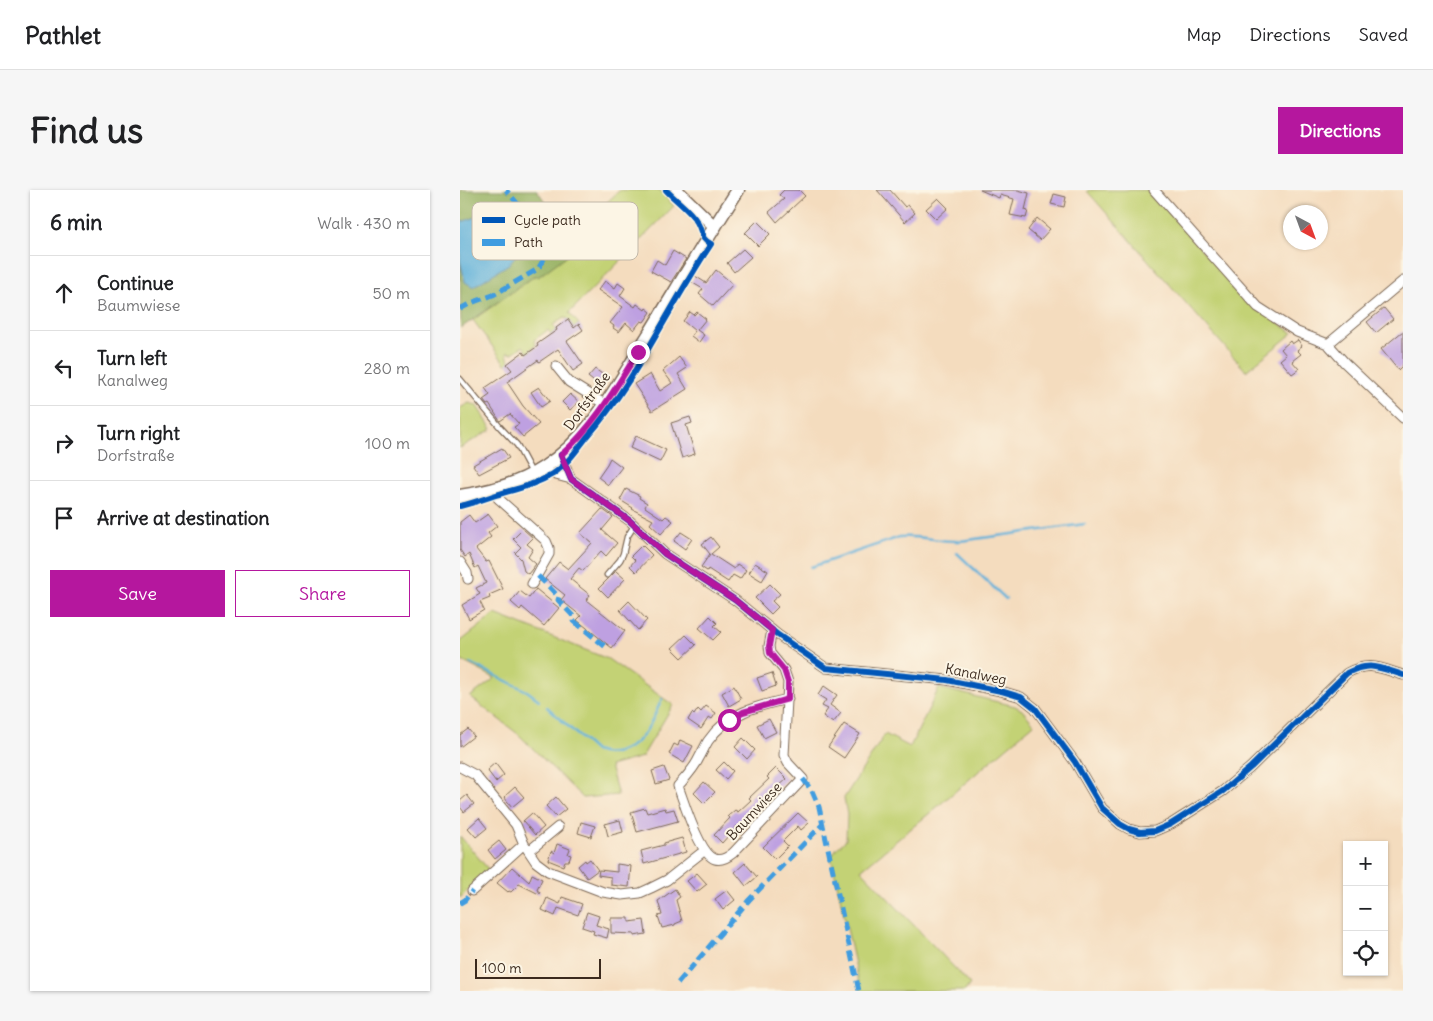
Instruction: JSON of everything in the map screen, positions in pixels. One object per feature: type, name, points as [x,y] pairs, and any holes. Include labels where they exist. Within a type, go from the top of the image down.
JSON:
[{"type":"main road","name":"Dorfstraße","points":[[460,496],[493,488],[537,471],[561,455],[580,438],[606,404],[738,190]]},
{"type":"street","points":[[677,190],[715,227]]},
{"type":"street","points":[[1154,190],[1258,307],[1297,332],[1328,344],[1345,363],[1403,418]]},
{"type":"street","points":[[1328,344],[1403,280]]},
{"type":"street","points":[[556,366],[569,382],[606,404]]},
{"type":"street","points":[[561,455],[571,479]]},
{"type":"street","name":"Kanalweg","points":[[537,471],[571,479],[610,506],[665,554],[735,600],[772,630],[826,668],[947,680],[1021,697],[1034,708],[1075,762],[1102,808],[1120,824],[1140,832],[1155,832],[1223,791],[1251,767],[1347,673],[1359,667],[1372,666],[1403,675]]},
{"type":"street","points":[[493,488],[495,495],[546,541],[549,548],[550,554],[532,584]]},
{"type":"street","points":[[460,562],[467,573],[468,579]]},
{"type":"street","points":[[460,768],[475,775],[516,825],[536,862],[548,871],[603,892],[622,895],[640,892],[661,884],[705,850],[695,833],[678,786],[690,773],[708,742],[718,729],[743,712],[788,699],[788,682],[784,670],[770,653],[769,646],[772,630]]},
{"type":"street","name":"Baumwiese","points":[[705,850],[715,859],[721,859],[733,853],[803,779],[788,762],[784,754],[788,699]]},
{"type":"street","points":[[472,891],[558,826]]},
{"type":"lane","points":[[460,379],[537,471]]},
{"type":"lane","points":[[607,575],[624,554],[627,538],[634,526]]},
{"type":"green space","points":[[460,190],[537,190],[545,202],[472,202],[472,260],[561,260],[538,277],[536,275],[461,328],[460,260],[465,282],[461,222],[460,224]]},
{"type":"green space","points":[[620,190],[660,190],[674,206],[638,243],[638,202],[607,202]]},
{"type":"green space","points":[[1149,190],[1247,301],[1293,333],[1246,371],[1087,191]]},
{"type":"green space","points":[[560,260],[621,260],[569,313],[579,324],[574,328],[568,319],[564,318],[553,325],[557,330],[551,334],[548,330],[534,340],[536,345],[530,350],[538,361],[534,362],[523,346],[511,354],[507,353],[509,362],[506,365],[473,320],[536,275],[538,277]]},
{"type":"green space","points":[[469,403],[476,405],[492,429],[460,448],[460,408]]},
{"type":"green space","points":[[495,614],[608,659],[673,705],[642,757],[610,766],[618,795],[583,798],[518,734],[470,697],[495,678],[460,660],[460,642]]},
{"type":"green space","points":[[939,688],[1015,706],[1022,710],[1034,724],[861,870],[970,984],[965,991],[861,991],[831,857],[836,849],[846,840],[847,815],[844,798],[885,734],[910,747]]},
{"type":"green space","points":[[460,836],[489,870],[460,898]]},
{"type":"water","points":[[472,218],[472,260],[512,260],[509,264],[473,287],[465,282],[460,260],[461,222]]},
{"type":"building","points":[[784,190],[799,190],[805,196],[777,222],[769,212],[784,199],[779,195]]},
{"type":"building","points":[[877,190],[890,190],[905,207],[908,205],[915,213],[905,222]]},
{"type":"building","points":[[980,190],[1018,190],[1029,193],[1025,210],[1028,211],[1026,218],[1010,215],[1014,199],[1000,195],[999,198]]},
{"type":"building","points":[[1054,194],[1066,197],[1064,207],[1051,204]]},
{"type":"building","points":[[938,198],[948,208],[936,219],[926,209]]},
{"type":"building","points":[[1037,218],[1050,229],[1040,240],[1028,230]]},
{"type":"building","points":[[757,221],[770,234],[758,246],[745,233]]},
{"type":"building","points":[[743,249],[751,257],[734,272],[727,263]]},
{"type":"building","points":[[673,251],[686,259],[671,282],[651,271],[657,260],[665,265]]},
{"type":"building","points":[[716,270],[733,284],[713,306],[699,294],[703,289],[691,282],[695,276],[706,283]]},
{"type":"building","points":[[605,281],[615,288],[618,283],[625,288],[620,296],[635,307],[637,304],[651,312],[644,322],[641,321],[634,330],[626,323],[619,332],[610,323],[623,307],[598,290]]},
{"type":"building","points":[[1384,308],[1393,319],[1376,333],[1367,322]]},
{"type":"building","points":[[690,312],[694,315],[697,312],[706,319],[697,330],[704,335],[699,342],[691,336],[695,331],[683,321]]},
{"type":"building","points":[[568,319],[574,328],[579,324],[583,330],[567,341],[583,364],[573,371],[558,349],[539,362],[538,360],[507,382],[523,406],[539,424],[523,437],[514,427],[519,424],[510,414],[500,421],[489,404],[487,405],[483,400],[490,395],[485,388],[512,370],[507,364],[523,352],[525,355],[538,346],[537,344],[557,330],[556,328]]},
{"type":"building","points":[[1403,331],[1403,365],[1398,370],[1381,349]]},
{"type":"building","points":[[1298,340],[1302,346],[1297,350],[1301,354],[1292,361],[1299,369],[1292,374],[1280,360],[1286,355],[1281,349],[1290,341],[1292,344]]},
{"type":"building","points":[[679,357],[687,368],[678,374],[687,389],[652,411],[634,384],[650,374],[660,391],[672,383],[663,371]]},
{"type":"building","points":[[595,369],[605,376],[598,385],[588,377]]},
{"type":"building","points":[[539,387],[550,401],[541,407],[531,392]]},
{"type":"building","points":[[570,394],[579,402],[570,410],[562,402]]},
{"type":"building","points":[[690,417],[692,423],[686,425],[695,454],[682,458],[671,423]]},
{"type":"building","points":[[636,436],[666,450],[660,462],[630,448]]},
{"type":"building","points":[[502,448],[509,458],[479,474],[473,465]]},
{"type":"building","points":[[610,458],[622,467],[608,485],[598,477]]},
{"type":"building","points":[[626,489],[640,496],[639,498],[647,503],[645,507],[663,519],[666,516],[673,521],[661,534],[650,524],[653,520],[620,500]]},
{"type":"building","points":[[602,509],[613,517],[602,530],[617,543],[606,556],[601,551],[583,571],[579,568],[570,579],[590,595],[586,600],[625,631],[612,648],[577,620],[581,616],[561,600],[565,595],[545,579],[559,562],[568,569],[592,543],[580,533]]},
{"type":"building","points":[[488,514],[497,526],[488,533],[491,537],[476,549],[486,562],[489,561],[503,589],[489,595],[490,598],[480,602],[484,610],[469,619],[462,605],[480,594],[476,588],[486,583],[478,566],[475,568],[469,554],[465,557],[460,550],[460,522],[469,515],[475,523]]},
{"type":"building","points":[[523,529],[533,538],[527,544],[533,549],[528,557],[536,564],[528,574],[524,571],[521,559],[515,553],[521,547],[513,539]]},
{"type":"building","points":[[681,532],[692,539],[685,549],[674,541]]},
{"type":"building","points":[[711,537],[719,547],[711,554],[734,569],[737,564],[746,570],[740,579],[733,575],[728,582],[708,569],[707,571],[701,567],[710,554],[702,544]]},
{"type":"building","points":[[642,545],[652,555],[636,572],[630,566],[635,560],[631,556]]},
{"type":"building","points":[[755,563],[768,571],[762,581],[749,573]]},
{"type":"building","points":[[616,571],[625,579],[608,597],[599,588]]},
{"type":"building","points":[[770,584],[780,594],[772,601],[778,607],[771,614],[755,598]]},
{"type":"building","points":[[536,589],[559,608],[544,626],[522,607],[520,610],[511,602],[520,591],[529,598]]},
{"type":"building","points":[[629,601],[647,620],[638,630],[620,610]]},
{"type":"building","points":[[710,616],[717,623],[714,626],[721,632],[713,640],[699,628]]},
{"type":"building","points":[[686,635],[696,645],[682,658],[672,648]]},
{"type":"building","points":[[772,673],[776,686],[762,691],[757,678]]},
{"type":"building","points":[[734,686],[741,699],[729,706],[722,693]]},
{"type":"building","points":[[824,686],[837,695],[830,705],[841,713],[833,723],[823,716],[828,709],[822,706],[826,700],[818,695]]},
{"type":"building","points":[[706,706],[716,713],[712,719],[709,717],[701,729],[688,720],[692,713],[694,715],[698,709],[701,712]]},
{"type":"building","points":[[769,719],[776,732],[764,738],[757,725]]},
{"type":"building","points":[[844,724],[860,734],[844,758],[828,747]]},
{"type":"building","points":[[468,729],[474,736],[460,747],[460,735]]},
{"type":"building","points":[[743,738],[755,750],[747,759],[735,747]]},
{"type":"building","points":[[680,740],[693,746],[684,763],[669,754],[674,744],[678,746]]},
{"type":"building","points":[[724,762],[733,771],[726,779],[716,770]]},
{"type":"building","points":[[495,763],[504,775],[496,782],[487,770]]},
{"type":"building","points":[[664,767],[669,780],[656,784],[652,771]]},
{"type":"building","points":[[776,768],[787,779],[770,794],[772,796],[740,829],[737,826],[722,843],[714,835],[730,818],[728,816],[735,810],[738,812],[751,800],[749,798],[769,779],[767,777]]},
{"type":"building","points":[[704,782],[715,792],[704,803],[694,793]]},
{"type":"building","points":[[515,787],[524,797],[512,807],[504,797]]},
{"type":"building","points":[[467,795],[474,804],[464,812],[460,807],[460,801]]},
{"type":"building","points":[[556,797],[566,809],[556,817],[546,806]]},
{"type":"building","points":[[645,808],[647,813],[665,808],[666,811],[674,809],[678,821],[637,832],[631,812]]},
{"type":"building","points":[[532,813],[544,827],[535,835],[523,821]]},
{"type":"building","points":[[798,813],[809,823],[801,830],[798,826],[783,841],[788,846],[775,859],[763,847]]},
{"type":"building","points":[[479,818],[487,828],[476,837],[468,828]]},
{"type":"building","points":[[620,820],[623,832],[608,836],[605,824]]},
{"type":"building","points":[[581,822],[595,826],[591,837],[578,833]]},
{"type":"building","points":[[682,838],[686,852],[644,864],[641,851]]},
{"type":"building","points":[[499,841],[506,850],[495,859],[488,850]]},
{"type":"building","points":[[557,844],[570,849],[568,854],[571,855],[569,861],[565,861],[563,866],[548,860],[551,851],[554,853]]},
{"type":"building","points":[[590,859],[598,870],[587,878],[578,866],[585,860],[586,862]]},
{"type":"building","points":[[745,863],[757,877],[746,886],[735,872]]},
{"type":"building","points":[[617,864],[631,866],[629,887],[611,885],[611,877],[598,875],[599,870],[617,872]]},
{"type":"building","points":[[512,867],[529,882],[532,874],[542,879],[537,890],[540,892],[539,894],[519,884],[511,892],[508,892],[497,883]]},
{"type":"building","points":[[697,873],[707,884],[697,892],[687,881]]},
{"type":"building","points":[[675,889],[680,897],[676,900],[682,921],[662,928],[658,916],[662,915],[658,901]]},
{"type":"building","points":[[727,890],[735,900],[723,910],[715,899]]},
{"type":"building","points":[[562,897],[582,904],[578,915],[558,908],[555,916],[542,910],[547,898],[560,904]]},
{"type":"building","points":[[587,912],[599,916],[596,925],[609,929],[607,938],[593,934],[594,931],[582,927]]},
{"type":"building","points":[[611,918],[629,918],[629,922],[644,920],[646,934],[634,936],[634,934],[611,933]]},
{"type":"waterway","points":[[811,567],[900,537],[960,541],[1085,524]]},
{"type":"waterway","points":[[957,553],[1006,599]]},
{"type":"waterway","points":[[470,663],[527,691],[539,700]]},
{"type":"waterway","points":[[547,707],[595,751],[610,754],[624,750],[642,737],[662,699]]},
{"type":"marked path","points":[[506,190],[516,202]]},
{"type":"marked path","points":[[460,309],[493,295],[538,269],[543,260]]},
{"type":"marked path","points":[[538,576],[559,597],[558,600],[574,617],[574,621],[607,648]]},
{"type":"marked path","points":[[803,779],[812,791],[819,807],[859,991]]},
{"type":"marked path","points":[[678,983],[749,900],[822,825]]},
{"type":"marked path","points":[[460,903],[472,891]]},
{"type":"cycle path","points":[[460,506],[525,486],[553,474],[575,453],[604,416],[637,368],[711,244],[703,237],[694,218],[666,190]]},
{"type":"cycle path","points":[[561,455],[571,479],[630,521],[665,554],[735,600],[778,635],[826,668],[947,680],[1021,697],[1035,708],[1075,762],[1102,808],[1120,824],[1140,832],[1155,831],[1171,824],[1223,791],[1251,767],[1347,673],[1362,667],[1375,667],[1403,675]]},
{"type":"route","points":[[638,352],[598,415],[580,438],[561,455],[571,479],[630,521],[665,554],[691,573],[735,600],[772,630],[769,646],[770,653],[784,670],[788,682],[788,699],[743,712],[729,720]]}]
